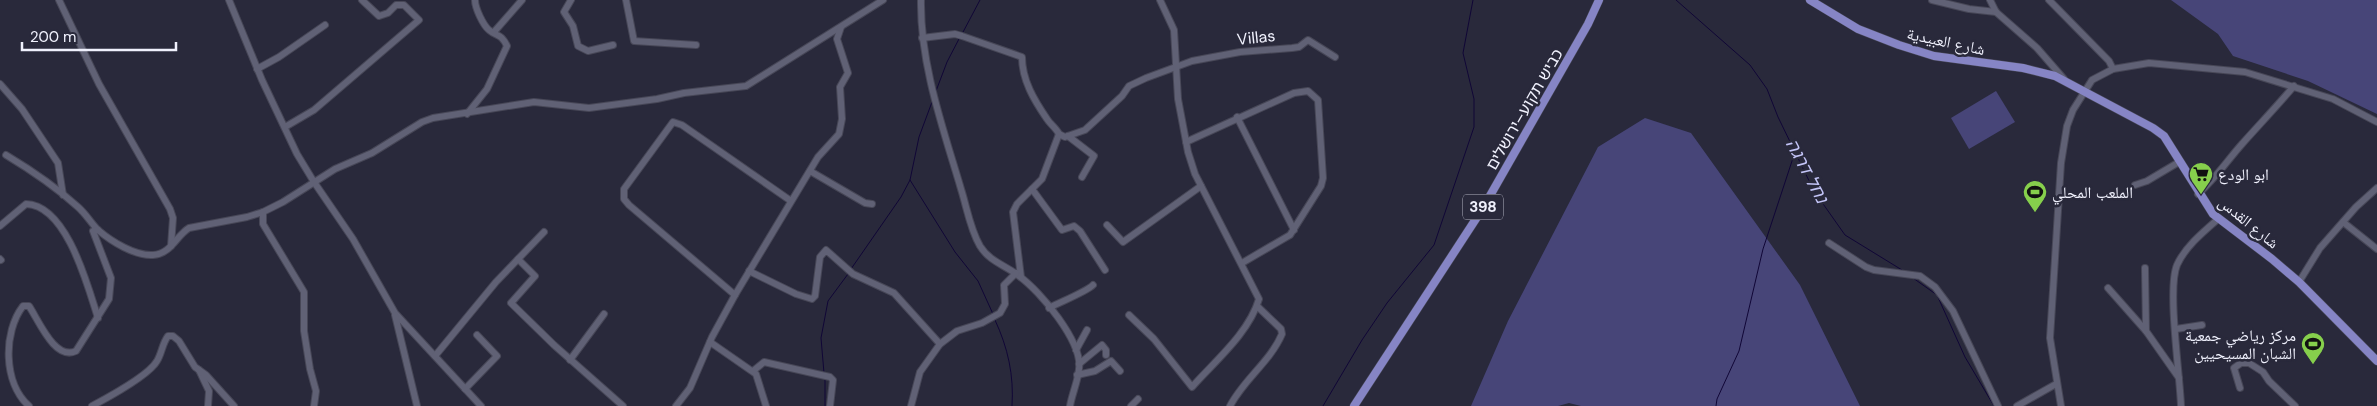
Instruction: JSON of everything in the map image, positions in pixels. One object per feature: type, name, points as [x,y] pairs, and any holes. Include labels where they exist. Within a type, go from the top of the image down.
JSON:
[{"type":"main road","name":"כביש תקוע–ירושלים","points":[[1354,406],[1483,208],[1588,24],[1599,0]]},
{"type":"main road","name":"شارع العبيدية","points":[[1810,0],[1858,29],[1898,45],[1934,56],[2044,72],[2084,90]]},
{"type":"main road","name":"شارع القدس","points":[[2084,90],[2138,119],[2164,136],[2198,194],[2218,219],[2257,247],[2299,282],[2377,361]]},
{"type":"street","points":[[59,0],[99,84],[170,208],[172,218],[171,246]]},
{"type":"street","points":[[229,0],[285,127],[314,182],[353,239],[395,313],[481,406]]},
{"type":"street","points":[[285,127],[314,110],[405,30],[419,20],[404,5],[396,5],[388,13],[379,16],[362,0]]},
{"type":"street","points":[[467,114],[487,89],[507,46],[499,34],[489,30],[479,13],[475,0]]},
{"type":"street","points":[[494,32],[522,0]]},
{"type":"street","points":[[571,0],[564,12],[573,26],[578,46],[588,51],[613,45]]},
{"type":"street","points":[[626,0],[634,40],[696,45]]},
{"type":"street","points":[[920,0],[922,38],[933,89],[972,231],[989,258],[1018,275],[1049,308],[1071,339],[1079,364],[1070,406]]},
{"type":"street","points":[[1129,315],[1154,339],[1192,387],[1244,328],[1259,299],[1201,186],[1186,142],[1175,67],[1174,30],[1160,0]]},
{"type":"street","points":[[1932,0],[1969,9],[1996,12]]},
{"type":"street","points":[[1990,0],[1996,12],[2037,48],[2064,80]]},
{"type":"street","points":[[2049,0],[2109,61],[2113,69]]},
{"type":"street","points":[[6,155],[79,207],[98,230],[122,246],[141,254],[154,255],[164,252],[182,232],[189,228],[247,217],[263,212],[345,164],[372,153],[422,122],[432,118],[534,102],[589,108],[657,99],[684,93],[746,86],[879,1]]},
{"type":"street","points":[[258,68],[279,58],[325,25]]},
{"type":"street","points":[[676,406],[690,388],[710,342],[749,271],[824,149],[839,134],[841,126],[840,87],[848,73],[837,39],[841,27]]},
{"type":"street","points":[[922,38],[955,34],[1022,57],[1022,72],[1047,120],[1059,134],[1068,136],[1094,156],[1082,178]]},
{"type":"street","name":"Villas","points":[[1175,67],[1192,61],[1240,52],[1299,47],[1308,40],[1335,57]]},
{"type":"street","points":[[2061,406],[2050,338],[2061,163],[2067,126],[2084,90],[2092,80],[2113,69],[2149,64],[2172,64],[2245,72],[2333,99],[2377,122]]},
{"type":"street","points":[[1068,136],[1085,130],[1122,96],[1129,86],[1175,67]]},
{"type":"street","points":[[0,84],[22,109],[58,163],[63,195]]},
{"type":"street","points":[[2198,194],[2214,180],[2294,86]]},
{"type":"street","points":[[1186,142],[1237,117],[1302,91],[1313,93],[1318,100],[1322,182],[1294,230],[1285,239],[1242,264]]},
{"type":"street","points":[[1237,117],[1294,230]]},
{"type":"street","points":[[735,295],[629,205],[624,199],[624,189],[673,122],[682,125],[791,201]]},
{"type":"street","points":[[1018,275],[1013,212],[1017,204],[1042,179],[1059,134]]},
{"type":"street","points":[[2136,185],[2179,162]]},
{"type":"street","points":[[810,171],[866,203],[872,204]]},
{"type":"street","points":[[1107,225],[1123,242],[1201,186]]},
{"type":"street","points":[[2299,282],[2320,248],[2377,188]]},
{"type":"street","points":[[1032,189],[1062,230],[1074,226],[1080,231],[1105,270]]},
{"type":"street","points":[[0,226],[26,204],[39,207],[60,226],[72,244],[98,318]]},
{"type":"street","points":[[263,212],[263,224],[304,292],[304,331],[310,369],[316,391],[314,406]]},
{"type":"street","points":[[2181,406],[2173,278],[2177,265],[2202,232],[2218,219]]},
{"type":"street","points":[[2343,222],[2377,249]]},
{"type":"street","points":[[28,406],[19,393],[9,364],[10,336],[23,306],[29,306],[47,334],[64,353],[70,354],[76,351],[109,299],[111,278],[93,231],[98,230]]},
{"type":"street","points":[[435,356],[496,282],[544,232]]},
{"type":"street","points":[[1829,243],[1866,267],[1874,270],[1920,276],[1935,287],[1953,312],[1998,406]]},
{"type":"street","points":[[749,271],[796,294],[812,299],[815,296],[820,257],[826,250],[853,274],[894,293],[931,337],[940,344]]},
{"type":"street","points":[[518,259],[535,276],[511,303],[570,360],[623,406]]},
{"type":"street","points":[[2145,268],[2146,331]]},
{"type":"street","points":[[911,406],[920,372],[940,344],[957,331],[982,323],[1000,313],[1005,304],[1004,285],[1018,275]]},
{"type":"street","points":[[1049,308],[1080,292],[1088,290],[1093,285]]},
{"type":"street","points":[[2108,288],[2146,331],[2180,379]]},
{"type":"street","points":[[1230,406],[1242,387],[1277,346],[1282,334],[1280,329],[1257,306]]},
{"type":"street","points":[[395,313],[417,406]]},
{"type":"street","points":[[570,360],[604,314]]},
{"type":"street","points":[[2176,329],[2202,326]]},
{"type":"street","points":[[1076,350],[1087,330]]},
{"type":"street","points":[[465,389],[497,356],[477,335]]},
{"type":"street","points":[[92,406],[147,372],[157,362],[163,343],[168,336],[173,336],[179,341],[186,355],[234,406]]},
{"type":"street","points":[[710,342],[729,357],[753,371],[759,380],[766,406]]},
{"type":"street","points":[[1079,364],[1102,345],[1106,350],[1106,355]]},
{"type":"street","points":[[1077,375],[1095,371],[1110,361],[1120,372]]},
{"type":"street","points":[[753,371],[764,362],[830,377],[833,380],[830,406]]},
{"type":"street","points":[[2240,388],[2234,368],[2241,362],[2249,363],[2263,372],[2269,381],[2295,406]]},
{"type":"street","points":[[198,369],[209,391],[208,406]]},
{"type":"street","points":[[2017,406],[2056,384]]},
{"type":"street","points":[[1131,406],[1138,399]]},
{"type":"shaded area","points":[[2171,0],[2377,0],[2377,114],[2308,81],[2233,56],[2218,34]]},
{"type":"shaded area","points":[[1996,91],[2015,122],[1969,149],[1951,118]]},
{"type":"shaded area","points":[[1645,118],[1691,133],[1800,285],[1860,406],[1581,406],[1569,403],[1558,406],[1471,406],[1508,321],[1598,147]]},
{"type":"waterway","points":[[962,34],[980,0]]},
{"type":"waterway","points":[[1323,406],[1362,340],[1387,303],[1434,245],[1474,127],[1474,99],[1463,53],[1473,0]]},
{"type":"waterway","name":"נחל דרגה","points":[[1676,0],[1750,65],[1767,89],[1778,117],[1814,191],[1845,235],[1902,270]]},
{"type":"waterway","points":[[936,91],[947,62],[960,37]]},
{"type":"waterway","points":[[851,269],[901,197],[910,180],[919,137],[932,102]]},
{"type":"waterway","points":[[1716,406],[1717,399],[1739,351],[1763,249],[1795,152]]},
{"type":"waterway","points":[[910,180],[955,252],[978,281],[993,314]]},
{"type":"waterway","points":[[824,373],[821,338],[828,301],[848,274]]},
{"type":"waterway","name":"נחל דרגה","points":[[1913,278],[1937,295],[1965,357],[1994,406]]},
{"type":"waterway","points":[[995,320],[1009,362],[1012,383],[1012,406]]},
{"type":"waterway","points":[[825,379],[825,406]]},
{"type":"place","name":"ابو الودع","points":[[2201,195]]},
{"type":"place","name":"الملعب المحلي","points":[[2035,213]]},
{"type":"place","name":"مركز رياضي جمعية الشبان المسيحيين","points":[[2313,365]]}]
